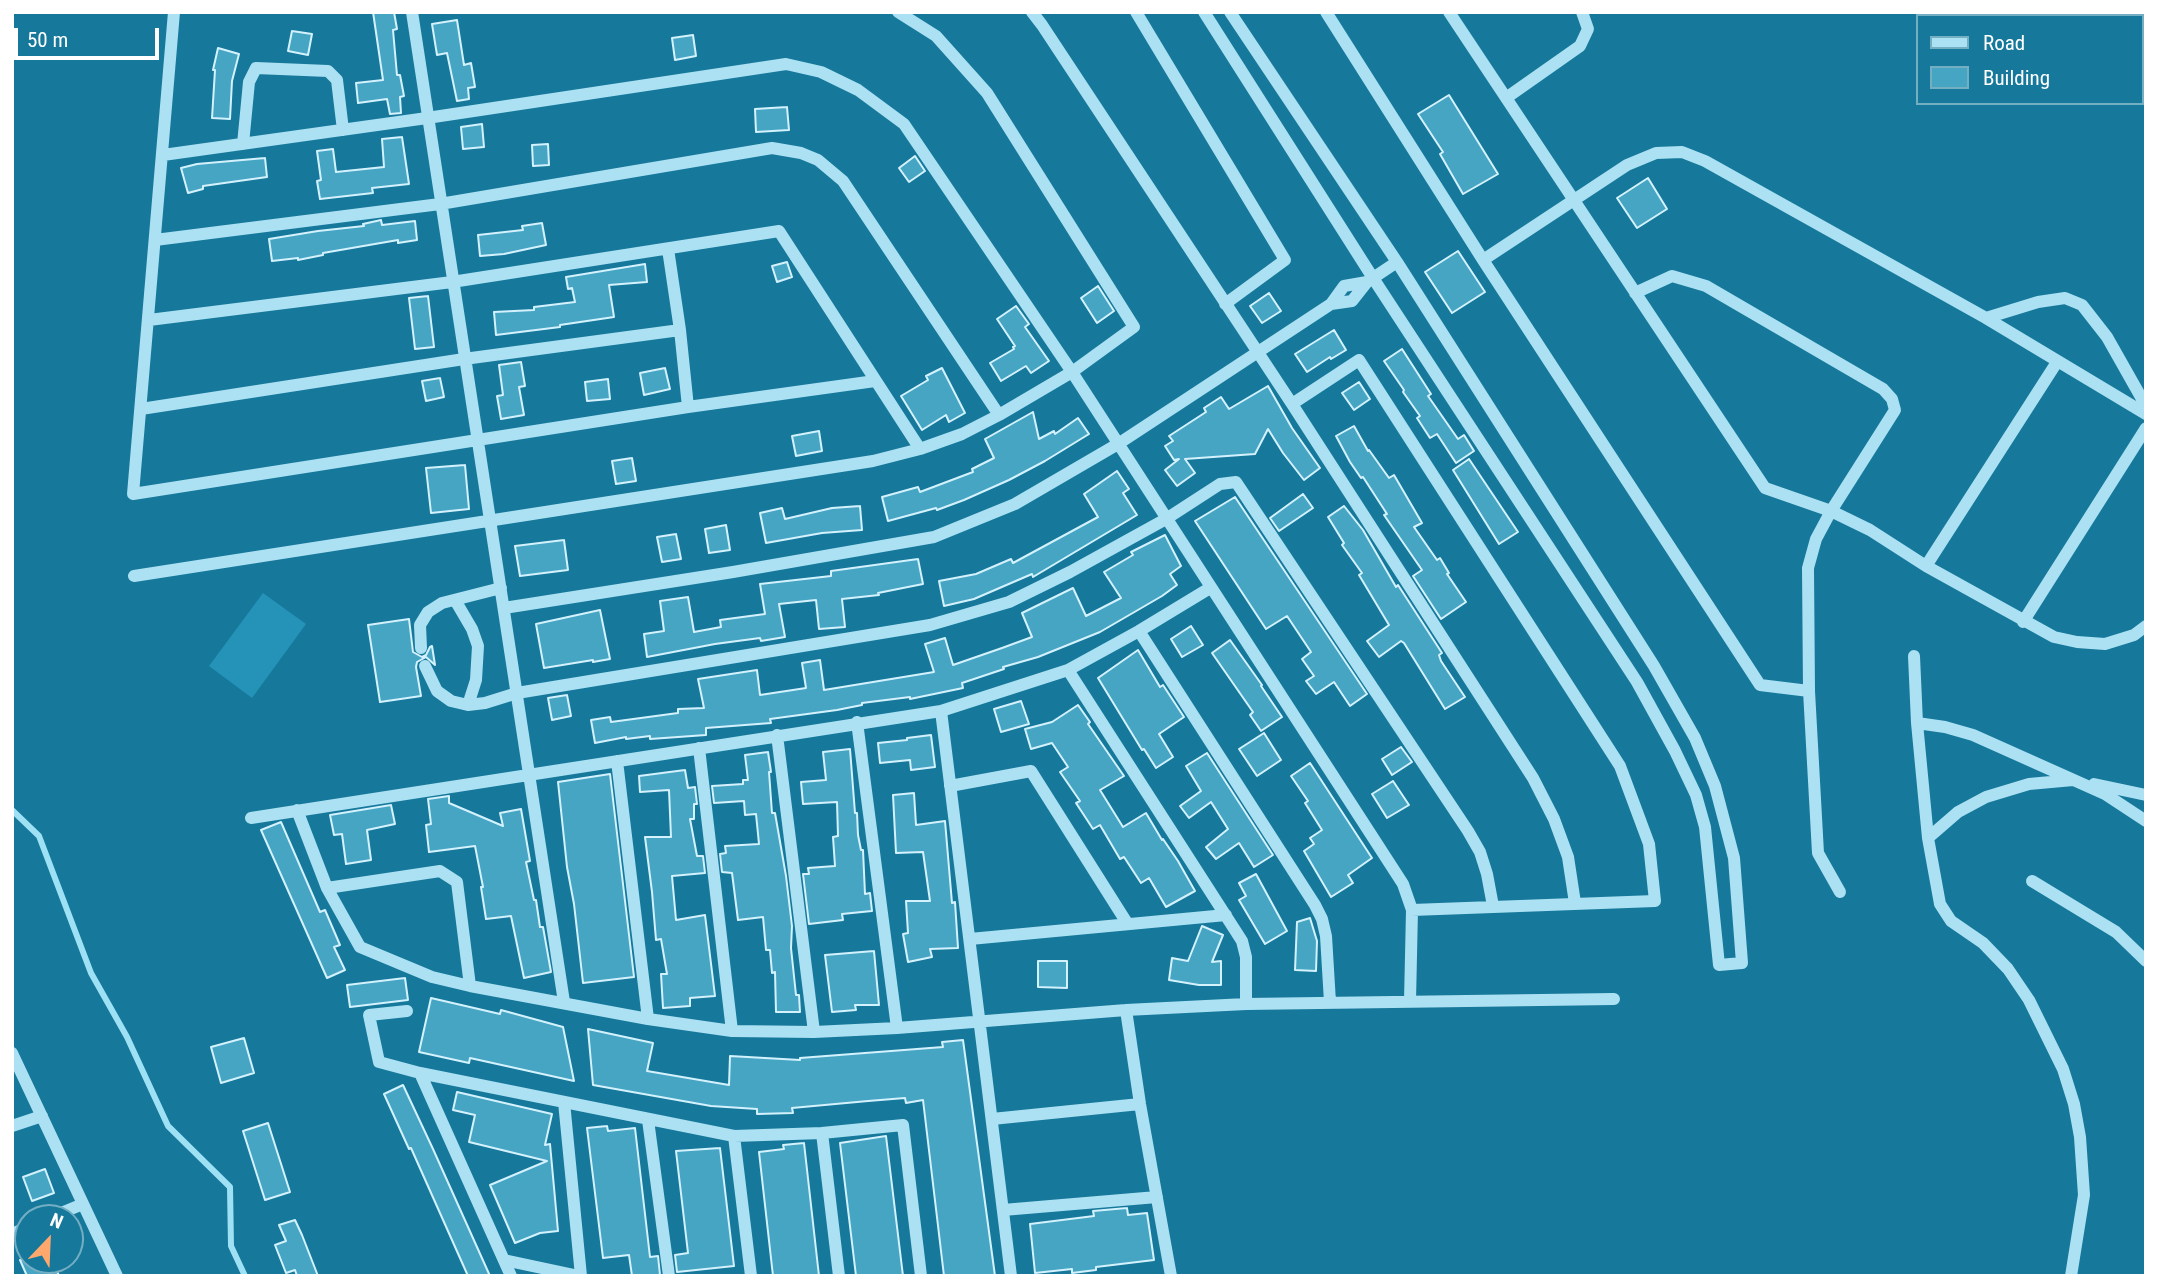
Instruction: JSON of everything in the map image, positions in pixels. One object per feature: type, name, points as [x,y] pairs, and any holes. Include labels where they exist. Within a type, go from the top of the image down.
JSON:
[{"type":"street","points":[[173,12],[133,494],[688,408],[875,382]]},
{"type":"street","points":[[412,12],[564,1003]]},
{"type":"street","points":[[134,576],[873,461],[920,449],[962,434],[1072,372],[1134,327],[987,93],[936,36],[898,12]]},
{"type":"street","points":[[1032,12],[1256,354],[1292,404],[1533,778],[1554,819],[1568,857],[1575,903]]},
{"type":"street","points":[[1136,12],[1286,260],[1225,304]]},
{"type":"street","points":[[1204,12],[1370,280],[1637,682],[1696,795],[1705,827],[1719,965],[1742,963],[1734,858],[1715,786],[1695,738],[1654,666],[1397,262],[1230,12]]},
{"type":"street","points":[[1326,12],[1483,260],[1760,685],[1809,691]]},
{"type":"street","points":[[1449,12],[1765,488],[1831,511],[1870,530],[1926,566],[2054,637],[2105,644],[2134,635],[2146,626]]},
{"type":"street","points":[[1506,98],[1580,46],[1588,29],[1583,12]]},
{"type":"street","points":[[163,155],[786,64],[821,72],[858,90],[904,124],[1072,372],[1402,884],[1412,910],[1410,1001]]},
{"type":"street","points":[[243,144],[249,82],[256,68],[328,71],[337,80],[344,130]]},
{"type":"street","points":[[155,240],[440,204],[772,148],[801,153],[818,160],[843,181],[999,415]]},
{"type":"street","points":[[1483,260],[1627,165],[1656,153],[1682,152],[1705,161],[1986,318],[2146,414]]},
{"type":"street","points":[[149,320],[452,282],[779,231],[920,449]]},
{"type":"street","points":[[668,249],[688,408]]},
{"type":"street","points":[[504,608],[934,537],[1015,504],[1118,444],[1331,304],[1344,286],[1370,280],[1397,262]]},
{"type":"street","points":[[1635,293],[1672,276],[1706,286],[1883,389],[1892,398],[1895,410],[1831,511],[1816,540],[1808,568],[1809,691],[1818,853],[1840,892]]},
{"type":"street","points":[[1986,318],[2038,302],[2065,298],[2082,305],[2107,337],[2146,406]]},
{"type":"street","points":[[141,409],[464,359],[680,330]]},
{"type":"street","points":[[1292,404],[1359,360],[1620,766],[1649,844],[1655,901],[1412,910]]},
{"type":"street","points":[[1926,566],[2057,362]]},
{"type":"street","points":[[2023,622],[2146,428]]},
{"type":"street","points":[[425,666],[437,691],[451,701],[468,705],[485,703],[517,693],[930,625],[1009,602],[1166,519],[1220,484],[1236,482],[1468,831],[1484,863],[1493,906]]},
{"type":"street","points":[[251,818],[941,710],[1068,670],[1139,631],[1210,587]]},
{"type":"street","points":[[421,648],[420,625],[428,612],[442,603],[501,588]]},
{"type":"street","points":[[455,600],[472,629],[478,646],[476,680],[468,705]]},
{"type":"street","points":[[1139,631],[1315,905],[1326,936],[1330,1002]]},
{"type":"street","points":[[1914,656],[1917,723],[1928,838],[1940,904],[1951,921],[1983,943],[2008,969],[2029,1000],[2063,1069],[2074,1104],[2080,1138],[2084,1195],[2071,1276]]},
{"type":"street","points":[[1068,670],[1242,941],[1247,957],[1245,1004]]},
{"type":"street","points":[[941,710],[1011,1276]]},
{"type":"street","points":[[857,722],[897,1028]]},
{"type":"street","points":[[1917,723],[1973,735],[2105,794],[2146,821]]},
{"type":"street","points":[[777,735],[814,1032]]},
{"type":"street","points":[[699,748],[732,1031]]},
{"type":"street","points":[[617,761],[648,1019]]},
{"type":"street","points":[[950,786],[1031,771],[1127,923]]},
{"type":"street","points":[[1928,838],[1958,812],[1986,797],[2029,784],[2076,780],[2146,795]]},
{"type":"street","points":[[297,810],[327,888],[360,947],[432,976],[470,986],[648,1019],[732,1031],[814,1032],[1245,1004],[1614,999]]},
{"type":"street","points":[[327,888],[440,871],[457,882],[470,986]]},
{"type":"street","points":[[2032,881],[2116,932],[2146,961]]},
{"type":"street","points":[[970,939],[1226,915]]},
{"type":"street","points":[[1126,1010],[1171,1276]]},
{"type":"street","points":[[407,1011],[369,1015],[379,1062],[420,1073],[734,1136],[822,1133],[903,1125],[921,1276]]},
{"type":"street","points":[[12,1053],[83,1204]]},
{"type":"street","points":[[420,1073],[511,1276]]},
{"type":"street","points":[[504,1260],[580,1276],[564,1102]]},
{"type":"street","points":[[992,1119],[1140,1104]]},
{"type":"street","points":[[12,1126],[42,1116]]},
{"type":"street","points":[[648,1120],[669,1276]]},
{"type":"street","points":[[822,1133],[839,1276]]},
{"type":"street","points":[[734,1136],[751,1276]]},
{"type":"street","points":[[1003,1210],[1157,1198]]},
{"type":"street","points":[[84,1206],[117,1276]]},
{"type":"shaded area","points":[[263,593],[306,624],[252,698],[209,666]]},
{"type":"building","points":[[373,12],[394,12],[397,29],[393,30],[397,75],[400,75],[404,96],[400,97],[401,113],[390,114],[387,99],[358,103],[356,83],[383,80]]},
{"type":"building","points":[[457,20],[464,65],[471,63],[475,87],[468,88],[469,99],[457,101],[447,53],[437,55],[432,24]]},
{"type":"building","points":[[292,31],[312,34],[308,55],[288,51]]},
{"type":"building","points":[[693,35],[696,56],[675,60],[672,38]]},
{"type":"building","points":[[218,48],[239,54],[232,81],[230,119],[212,118],[213,70]]},
{"type":"building","points":[[1449,95],[1498,174],[1463,194],[1440,154],[1443,152],[1418,114]]},
{"type":"building","points":[[787,107],[789,130],[756,132],[755,109]]},
{"type":"building","points":[[482,124],[484,147],[463,149],[461,127]]},
{"type":"building","points":[[402,137],[409,184],[372,188],[373,193],[320,199],[317,181],[321,180],[317,151],[333,149],[336,172],[384,167],[382,139]]},
{"type":"building","points":[[548,144],[549,165],[533,166],[532,145]]},
{"type":"building","points":[[915,156],[925,171],[909,182],[899,168]]},
{"type":"building","points":[[265,158],[267,177],[203,186],[203,189],[188,193],[181,168],[197,164]]},
{"type":"building","points":[[1648,178],[1667,209],[1637,228],[1617,198]]},
{"type":"building","points":[[381,220],[382,225],[415,221],[417,240],[398,243],[398,240],[298,260],[272,261],[269,239],[364,226],[363,224]]},
{"type":"building","points":[[542,223],[546,245],[480,256],[478,235],[523,230],[522,226]]},
{"type":"building","points":[[1458,251],[1485,292],[1452,313],[1425,272]]},
{"type":"building","points":[[787,262],[792,277],[777,282],[772,266]]},
{"type":"building","points":[[645,264],[647,282],[609,285],[614,317],[496,335],[494,312],[534,310],[534,307],[575,302],[572,288],[568,289],[566,277]]},
{"type":"building","points":[[1098,286],[1114,311],[1097,323],[1081,298]]},
{"type":"building","points":[[1269,293],[1281,311],[1262,323],[1250,306]]},
{"type":"building","points":[[428,296],[434,347],[415,349],[409,298]]},
{"type":"building","points":[[1016,306],[1029,324],[1025,327],[1049,361],[1031,373],[1026,366],[1001,381],[990,363],[1015,346],[997,319]]},
{"type":"building","points":[[1334,330],[1346,350],[1307,372],[1295,354]]},
{"type":"building","points":[[1402,349],[1431,394],[1428,396],[1458,439],[1464,435],[1474,451],[1456,463],[1437,434],[1430,438],[1417,418],[1420,416],[1384,361]]},
{"type":"building","points":[[521,362],[525,386],[519,387],[524,415],[501,419],[497,396],[503,395],[499,365]]},
{"type":"building","points":[[665,368],[670,389],[644,395],[640,373]]},
{"type":"building","points":[[942,368],[965,413],[949,422],[946,415],[922,430],[901,396],[928,380],[926,376]]},
{"type":"building","points":[[440,378],[444,397],[426,401],[422,381]]},
{"type":"building","points":[[608,379],[610,399],[587,401],[585,382]]},
{"type":"building","points":[[1359,382],[1370,399],[1354,410],[1342,393]]},
{"type":"building","points":[[1268,386],[1292,428],[1320,468],[1304,480],[1268,429],[1255,454],[1185,459],[1195,473],[1177,486],[1165,470],[1179,459],[1174,460],[1165,446],[1173,441],[1169,436],[1206,412],[1204,408],[1221,397],[1229,409]]},
{"type":"building","points":[[1033,412],[1039,439],[1054,431],[1055,434],[1078,418],[1089,434],[1045,461],[964,500],[937,510],[936,508],[888,521],[882,497],[918,487],[920,492],[973,472],[972,469],[994,458],[985,439]]},
{"type":"building","points":[[1354,426],[1368,451],[1389,478],[1394,475],[1422,523],[1414,527],[1437,560],[1440,558],[1449,573],[1447,574],[1466,602],[1441,619],[1413,576],[1422,570],[1384,515],[1387,514],[1350,462],[1336,436]]},
{"type":"building","points":[[819,431],[822,451],[796,456],[792,436]]},
{"type":"building","points":[[632,458],[636,481],[616,484],[612,461]]},
{"type":"building","points":[[1469,459],[1518,532],[1499,544],[1453,470]]},
{"type":"building","points":[[465,465],[469,509],[431,513],[426,468]]},
{"type":"building","points":[[1117,471],[1129,489],[1123,493],[1137,515],[1033,577],[1032,574],[974,599],[944,606],[939,581],[976,574],[1011,559],[1013,563],[1098,517],[1084,494]]},
{"type":"building","points":[[1303,494],[1313,508],[1279,531],[1270,518]]},
{"type":"building","points":[[1235,497],[1367,694],[1350,706],[1334,682],[1316,694],[1306,681],[1314,676],[1302,659],[1311,652],[1287,616],[1266,629],[1195,521]]},
{"type":"building","points":[[860,506],[862,530],[822,533],[766,543],[760,513],[782,508],[785,519],[832,508]]},
{"type":"building","points":[[1344,506],[1363,530],[1396,587],[1398,585],[1442,653],[1439,655],[1441,661],[1465,697],[1445,709],[1404,643],[1401,641],[1379,657],[1367,641],[1389,625],[1328,517]]},
{"type":"building","points":[[726,525],[730,550],[709,553],[705,529]]},
{"type":"building","points":[[676,534],[681,559],[662,562],[657,537]]},
{"type":"building","points":[[1165,535],[1181,566],[1170,574],[1177,585],[1100,632],[962,683],[963,688],[910,699],[862,703],[837,710],[770,719],[771,723],[706,728],[706,735],[650,739],[650,736],[626,737],[595,743],[591,720],[610,717],[611,722],[678,713],[678,709],[704,708],[698,679],[757,670],[760,695],[806,688],[802,663],[820,660],[824,690],[934,672],[925,644],[945,638],[953,665],[1002,648],[1032,637],[1022,613],[1073,588],[1086,616],[1121,598],[1104,572],[1133,555],[1131,552]]},
{"type":"building","points":[[564,540],[568,570],[520,576],[515,546]]},
{"type":"building","points":[[918,559],[923,584],[878,593],[879,595],[842,599],[845,627],[819,629],[816,600],[779,604],[785,637],[715,644],[647,657],[644,634],[664,631],[660,601],[688,597],[694,632],[721,627],[720,620],[765,614],[760,584],[831,576],[831,571]]},
{"type":"building","points":[[600,610],[610,659],[544,668],[536,624]]},
{"type":"building","points":[[409,619],[413,652],[422,657],[432,646],[435,665],[426,657],[417,662],[421,696],[380,702],[368,625]]},
{"type":"building","points":[[1191,626],[1203,645],[1182,657],[1171,639]]},
{"type":"building","points":[[1230,640],[1282,717],[1261,731],[1250,715],[1253,712],[1212,653]]},
{"type":"building","points":[[1138,650],[1160,687],[1163,685],[1184,717],[1159,734],[1173,757],[1156,768],[1098,678]]},
{"type":"building","points":[[567,695],[571,716],[552,720],[548,698]]},
{"type":"building","points":[[1021,701],[1029,724],[1001,732],[994,709]]},
{"type":"building","points":[[1078,705],[1124,776],[1100,790],[1123,827],[1146,813],[1195,891],[1166,907],[1149,878],[1141,883],[1124,857],[1120,859],[1100,825],[1093,829],[1076,803],[1080,801],[1060,772],[1068,767],[1052,743],[1031,749],[1025,729],[1052,722]]},
{"type":"building","points":[[1264,733],[1281,760],[1257,776],[1239,749]]},
{"type":"building","points":[[931,735],[935,767],[911,770],[910,760],[880,763],[878,743]]},
{"type":"building","points":[[1401,747],[1412,762],[1392,775],[1382,759]]},
{"type":"building","points":[[850,749],[855,813],[863,850],[865,894],[870,893],[872,911],[842,914],[843,920],[809,924],[803,874],[809,874],[808,868],[835,866],[833,837],[838,836],[837,802],[803,804],[801,782],[826,780],[823,752]]},
{"type":"building","points":[[768,752],[772,813],[775,813],[786,876],[792,926],[791,948],[800,1012],[776,1012],[775,972],[772,973],[770,950],[766,950],[763,917],[738,920],[732,873],[722,872],[720,854],[726,853],[725,846],[759,844],[756,814],[745,815],[744,801],[714,803],[712,786],[743,784],[743,780],[748,780],[745,755]]},
{"type":"building","points":[[1207,753],[1273,855],[1254,867],[1239,843],[1216,859],[1206,847],[1228,829],[1211,802],[1189,818],[1180,806],[1201,791],[1186,766]]},
{"type":"building","points":[[1310,763],[1372,858],[1348,875],[1353,883],[1331,897],[1304,851],[1314,844],[1310,838],[1322,830],[1305,803],[1308,801],[1291,776]]},
{"type":"building","points":[[685,770],[688,788],[695,787],[697,804],[694,804],[694,819],[690,819],[697,856],[703,856],[705,873],[672,876],[676,920],[705,915],[715,996],[690,998],[690,1006],[663,1008],[661,974],[667,974],[661,939],[656,940],[645,837],[671,837],[669,790],[640,792],[639,776]]},
{"type":"building","points":[[610,774],[634,977],[583,983],[558,782]]},
{"type":"building","points":[[1393,781],[1409,805],[1387,818],[1372,794]]},
{"type":"building","points":[[914,793],[916,825],[945,821],[958,948],[930,949],[932,957],[908,962],[903,934],[908,933],[906,901],[930,901],[923,852],[896,853],[893,795]]},
{"type":"building","points":[[449,796],[449,803],[503,826],[500,813],[521,809],[530,861],[526,862],[540,927],[543,927],[551,972],[524,978],[511,916],[486,919],[475,846],[429,852],[426,825],[431,824],[428,799]]},
{"type":"building","points":[[391,805],[395,824],[367,830],[371,860],[346,864],[342,834],[334,835],[330,815]]},
{"type":"building","points":[[281,822],[320,912],[325,910],[340,945],[334,947],[345,970],[327,978],[261,830]]},
{"type":"building","points":[[1256,874],[1287,931],[1265,944],[1239,900],[1246,896],[1239,883]]},
{"type":"building","points":[[1310,918],[1317,941],[1316,971],[1295,970],[1297,922]]},
{"type":"building","points":[[1202,926],[1223,935],[1212,962],[1221,961],[1221,985],[1199,985],[1169,980],[1172,958],[1188,961]]},
{"type":"building","points":[[874,951],[879,1005],[855,1005],[856,1010],[832,1012],[825,955]]},
{"type":"building","points":[[1038,961],[1067,961],[1067,988],[1038,987]]},
{"type":"building","points":[[405,978],[408,1000],[350,1007],[347,985]]},
{"type":"building","points":[[431,998],[500,1014],[501,1010],[563,1027],[574,1081],[470,1058],[469,1063],[419,1052]]},
{"type":"building","points":[[588,1029],[653,1043],[647,1071],[729,1085],[730,1056],[800,1060],[943,1047],[942,1042],[963,1040],[995,1276],[944,1276],[923,1100],[906,1103],[905,1098],[868,1101],[792,1108],[793,1113],[757,1114],[757,1109],[711,1106],[593,1085]]},
{"type":"building","points":[[244,1038],[254,1073],[221,1083],[211,1047]]},
{"type":"building","points":[[403,1085],[490,1276],[468,1276],[411,1148],[409,1149],[384,1094]]},
{"type":"building","points":[[457,1092],[552,1114],[545,1145],[550,1144],[558,1231],[540,1233],[515,1243],[490,1185],[547,1161],[469,1142],[475,1115],[453,1110]]},
{"type":"building","points":[[268,1123],[290,1192],[265,1200],[243,1131]]},
{"type":"building","points":[[607,1126],[608,1131],[635,1128],[650,1257],[658,1256],[660,1275],[632,1276],[629,1255],[603,1258],[587,1128]]},
{"type":"building","points":[[886,1136],[903,1276],[856,1276],[840,1143]]},
{"type":"building","points":[[804,1143],[819,1276],[773,1276],[759,1152],[784,1149],[783,1145]]},
{"type":"building","points":[[720,1148],[734,1266],[677,1272],[675,1255],[688,1253],[676,1151]]},
{"type":"building","points":[[45,1169],[54,1193],[32,1201],[23,1177]]},
{"type":"building","points":[[1127,1208],[1128,1215],[1147,1213],[1154,1260],[1096,1267],[1096,1270],[1072,1273],[1072,1269],[1035,1273],[1030,1224],[1094,1216],[1093,1211]]},
{"type":"building","points":[[295,1220],[318,1276],[297,1276],[295,1270],[286,1273],[275,1245],[286,1241],[279,1225]]},
{"type":"building","points":[[26,1274],[59,1276],[27,1276]]},
{"type":"waterway","points":[[12,810],[39,836],[91,973],[127,1037],[168,1126],[230,1187],[231,1246],[245,1276]]}]
